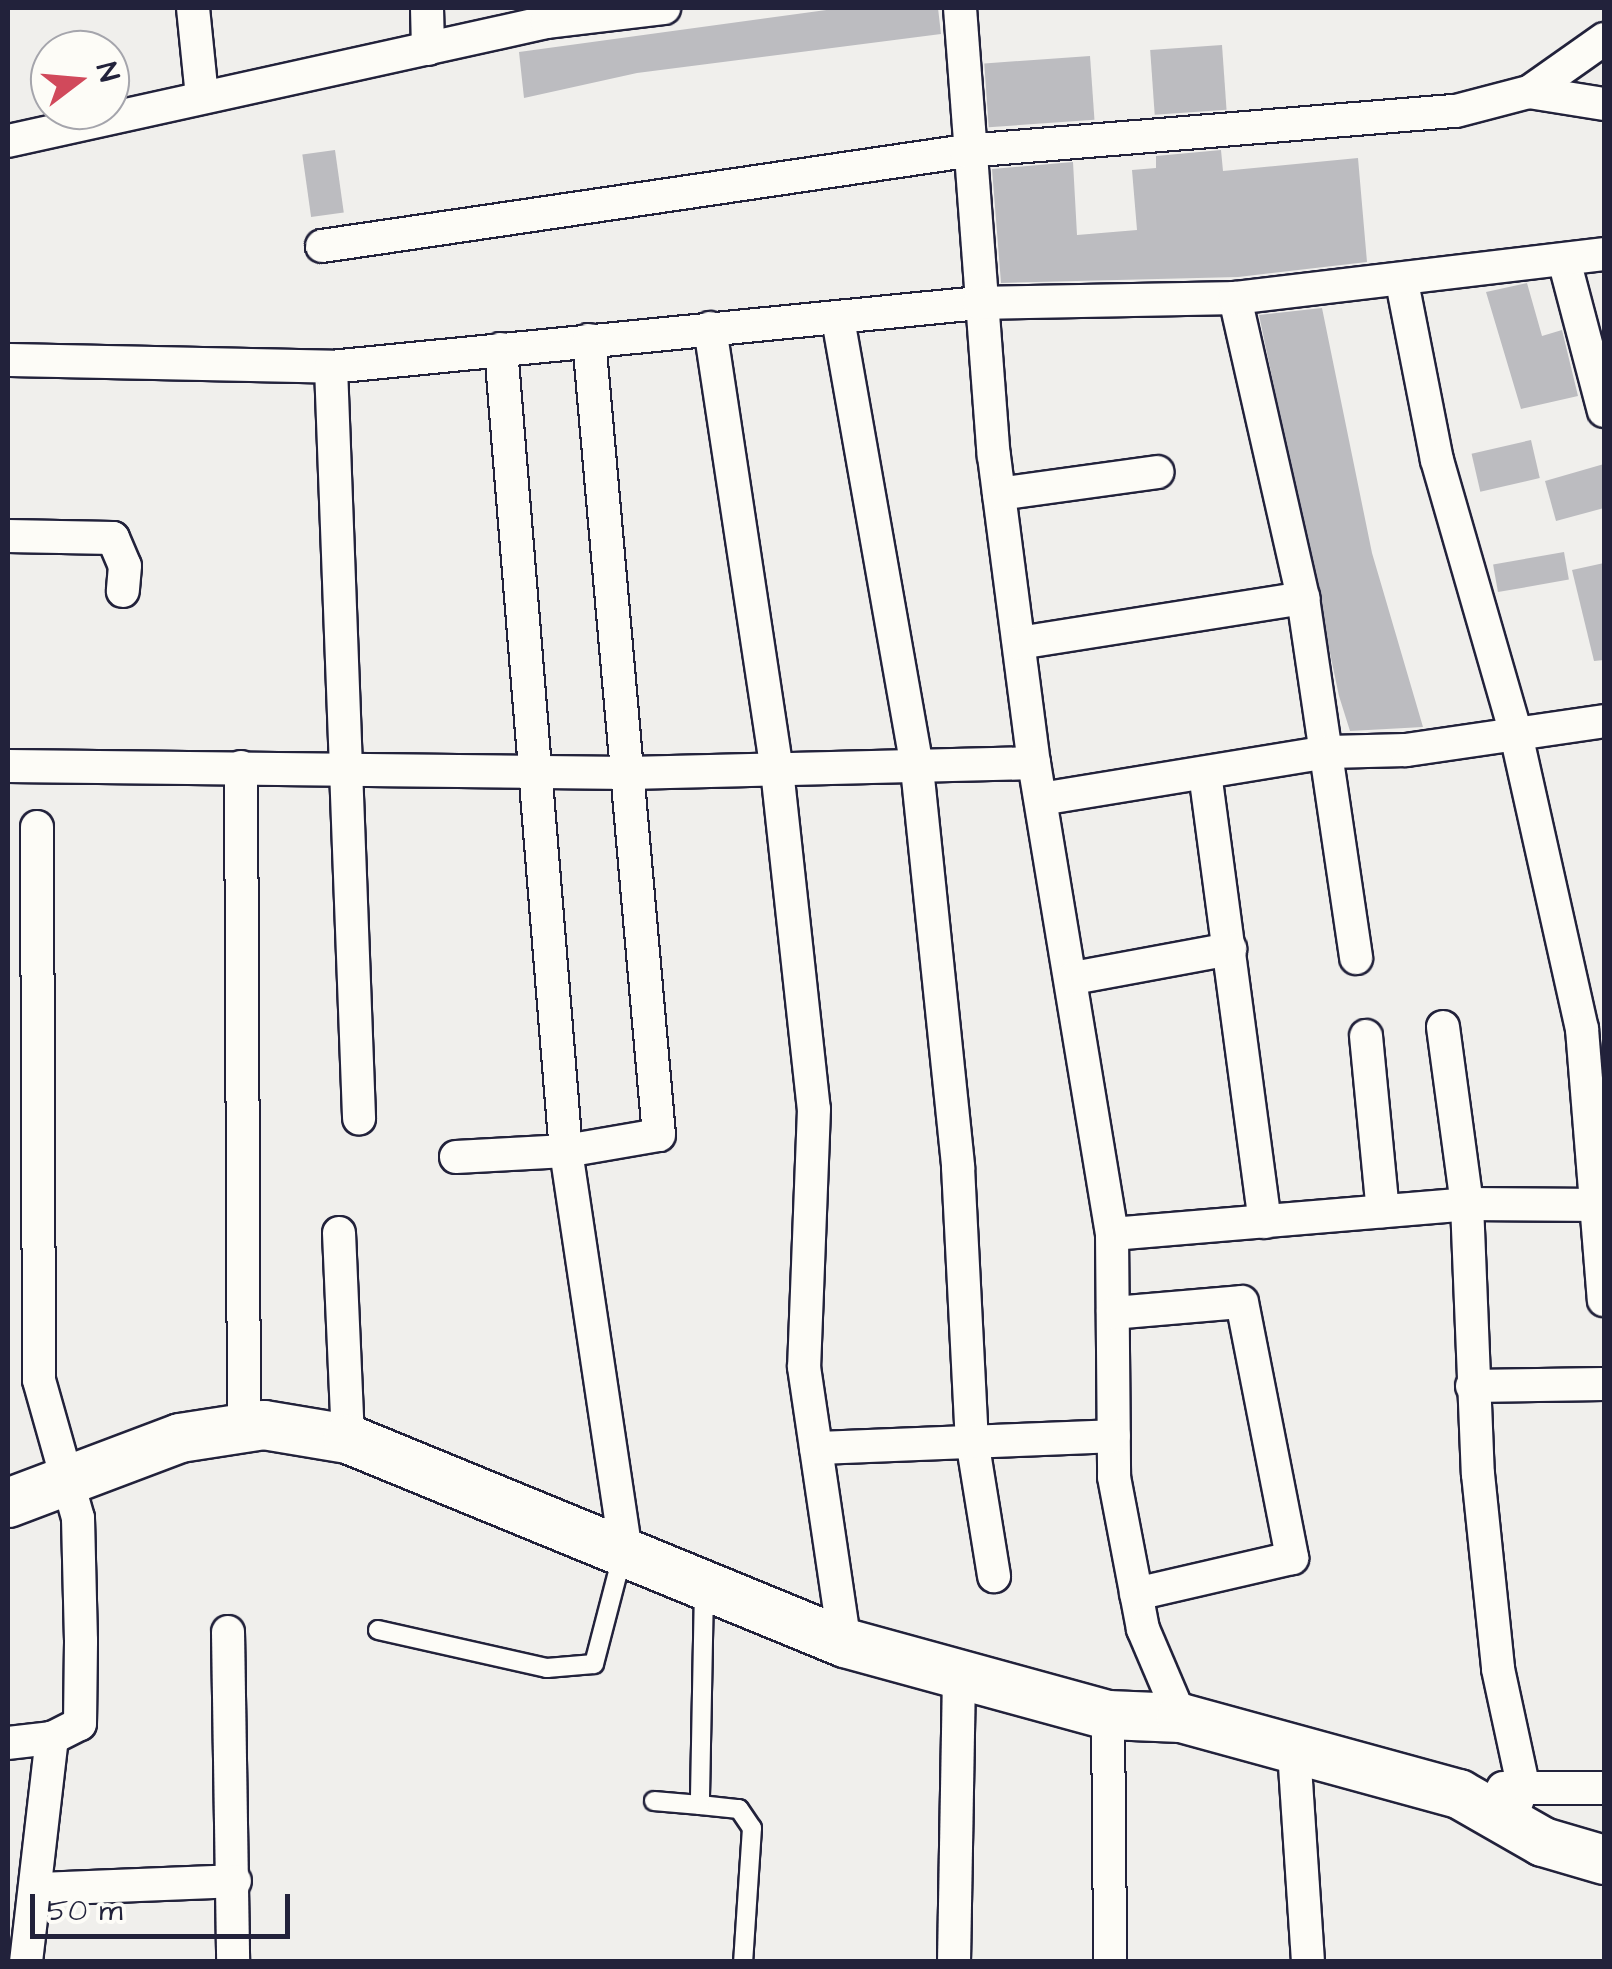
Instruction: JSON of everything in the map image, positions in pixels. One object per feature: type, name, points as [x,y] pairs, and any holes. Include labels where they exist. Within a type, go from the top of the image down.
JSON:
[{"type":"street","points":[[193,8],[202,97]]},
{"type":"street","points":[[427,8],[428,49]]},
{"type":"street","points":[[8,141],[616,10],[664,8]]},
{"type":"street","points":[[960,8],[966,151],[999,494],[1034,763],[1073,978],[1112,1234],[1114,1477],[1136,1594],[1181,1718]]},
{"type":"street","points":[[322,246],[966,151],[1456,111],[1529,92],[1604,39]]},
{"type":"street","points":[[1529,92],[1604,104]]},
{"type":"street","points":[[8,360],[331,367],[979,303],[1235,298],[1402,282],[1604,254]]},
{"type":"street","points":[[1564,260],[1604,410]]},
{"type":"street","points":[[1402,282],[1437,460],[1516,734],[1582,1029],[1600,1205],[1604,1300]]},
{"type":"street","points":[[1235,298],[1303,598],[1329,752],[1356,958]]},
{"type":"street","points":[[838,319],[917,768],[958,1167],[972,1440],[994,1576]]},
{"type":"street","points":[[710,328],[777,770],[814,1109],[804,1367],[844,1644]]},
{"type":"street","points":[[456,1157],[566,1151],[659,1135],[589,340]]},
{"type":"street","points":[[501,348],[566,1151],[625,1547]]},
{"type":"street","points":[[331,367],[350,766],[359,1118]]},
{"type":"street","points":[[999,494],[1158,472]]},
{"type":"street","points":[[8,536],[113,538],[124,566],[123,592]]},
{"type":"street","points":[[1018,643],[1303,598]]},
{"type":"street","points":[[1041,800],[1329,752],[1516,734],[1604,721]]},
{"type":"street","points":[[8,766],[538,768],[629,773],[1034,763]]},
{"type":"street","points":[[241,767],[244,1428]]},
{"type":"street","points":[[1205,773],[1265,1222]]},
{"type":"street","points":[[8,1743],[52,1738],[80,1724],[78,1518],[39,1380],[21,1162],[37,828]]},
{"type":"street","points":[[1073,978],[1230,949]]},
{"type":"street","points":[[1443,1027],[1467,1204],[1472,1386],[1498,1668],[1517,1802],[1543,1842],[1604,1860]]},
{"type":"street","points":[[1366,1036],[1383,1212]]},
{"type":"street","points":[[1112,1234],[1467,1204],[1600,1205]]},
{"type":"street","points":[[339,1232],[348,1439]]},
{"type":"street","points":[[1112,1313],[1242,1302],[1292,1558],[1136,1594]]},
{"type":"street","points":[[1472,1386],[1604,1384]]},
{"type":"street","points":[[8,1503],[149,1446],[244,1428],[348,1439],[625,1547],[844,1644],[1108,1715],[1181,1718],[1459,1794],[1517,1802],[1604,1788]]},
{"type":"street","points":[[816,1448],[1114,1436]]},
{"type":"street","points":[[228,1632],[235,1882],[233,1962]]},
{"type":"street","points":[[954,1962],[959,1674]]},
{"type":"street","points":[[1108,1715],[1110,1962]]},
{"type":"street","points":[[26,1962],[52,1738]]},
{"type":"street","points":[[1294,1751],[1308,1962]]},
{"type":"street","points":[[37,1889],[235,1882]]},
{"type":"lane","points":[[378,1630],[547,1668],[594,1664],[625,1547]]},
{"type":"lane","points":[[700,1804],[704,1582]]},
{"type":"lane","points":[[654,1800],[739,1809],[752,1828],[742,1962]]},
{"type":"building","points":[[841,8],[938,8],[941,34],[637,73],[524,98],[519,52]]},
{"type":"building","points":[[1222,45],[1227,110],[1155,115],[1150,50]]},
{"type":"building","points":[[1090,56],[1094,120],[989,127],[984,63]]},
{"type":"building","points":[[335,150],[344,212],[311,217],[302,155]]},
{"type":"building","points":[[1221,150],[1223,171],[1358,158],[1367,262],[1238,277],[1001,283],[992,169],[1073,162],[1077,235],[1137,230],[1132,170],[1156,168],[1156,156]]},
{"type":"building","points":[[1527,283],[1542,336],[1562,330],[1578,396],[1521,409],[1486,292]]},
{"type":"building","points":[[1322,308],[1372,553],[1423,727],[1350,731],[1339,696],[1259,315]]},
{"type":"building","points":[[1531,440],[1540,478],[1480,492],[1472,454]]},
{"type":"building","points":[[1604,464],[1604,508],[1556,521],[1545,481]]},
{"type":"building","points":[[1564,552],[1569,580],[1498,592],[1493,565]]},
{"type":"building","points":[[1604,563],[1604,660],[1594,661],[1572,570]]}]
